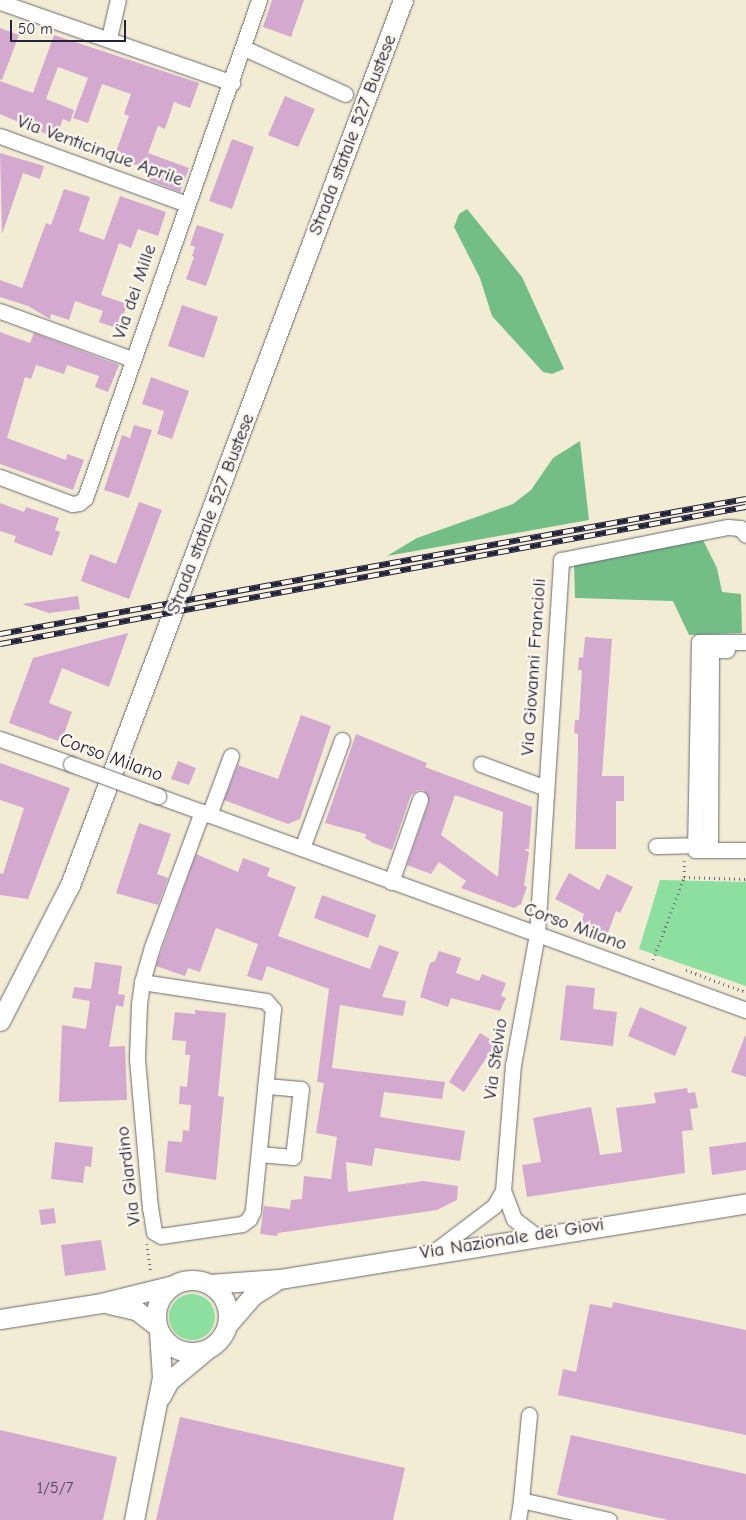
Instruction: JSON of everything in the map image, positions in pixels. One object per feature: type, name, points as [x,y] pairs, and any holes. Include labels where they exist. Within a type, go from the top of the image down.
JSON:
[{"type":"main road","name":"Strada statale 527 Bustese","points":[[0,1021],[70,884],[403,0]]},
{"type":"main road","name":"Via Nazionale dei Giovi","points":[[209,1284],[279,1279],[435,1251],[746,1202]]},
{"type":"main road","name":"Via Nazionale dei Giovi","points":[[228,1324],[252,1296],[279,1279]]},
{"type":"main road","points":[[0,1319],[101,1304],[184,1281],[209,1284],[225,1300],[228,1324],[223,1334],[169,1380],[159,1399]]},
{"type":"main road","points":[[134,1520],[162,1377],[158,1304],[173,1285]]},
{"type":"main road","points":[[101,1304],[136,1310],[158,1329],[172,1347],[183,1352],[206,1350]]},
{"type":"street","points":[[109,38],[118,0]]},
{"type":"street","name":"Via dei Mille","points":[[0,477],[72,504],[79,503],[87,494],[132,359],[232,83],[259,0]]},
{"type":"street","points":[[0,2],[109,38],[232,83]]},
{"type":"street","points":[[244,48],[345,94]]},
{"type":"street","name":"Via Venticinque Aprile","points":[[0,136],[187,204]]},
{"type":"street","points":[[0,311],[132,359]]},
{"type":"street","name":"Via Giovanni Francioli","points":[[537,934],[561,560],[728,526],[740,528],[746,536]]},
{"type":"street","points":[[703,845],[699,642],[746,642]]},
{"type":"street","points":[[703,845],[711,650],[746,650]]},
{"type":"street","name":"Corso Milano","points":[[0,740],[71,764],[746,1010]]},
{"type":"street","points":[[302,848],[342,740]]},
{"type":"street","points":[[205,814],[231,756]]},
{"type":"street","name":"Via Giovanni Francioli","points":[[481,764],[546,788]]},
{"type":"street","points":[[391,882],[420,799]]},
{"type":"street","name":"Via Giardino","points":[[142,982],[266,1001],[273,1009],[259,1154],[249,1219],[242,1224],[169,1236],[154,1232],[137,1058],[142,982],[205,814]]},
{"type":"street","points":[[703,845],[695,850],[746,850]]},
{"type":"street","points":[[656,846],[746,846]]},
{"type":"street","name":"Via Stelvio","points":[[535,1235],[514,1219],[503,1191],[513,1065],[537,934]]},
{"type":"street","points":[[259,1154],[293,1157],[301,1089],[265,1086]]},
{"type":"street","points":[[435,1251],[494,1206],[503,1191]]},
{"type":"street","points":[[518,1520],[529,1416]]},
{"type":"street","points":[[521,1500],[609,1520]]},
{"type":"path","points":[[648,975],[684,877],[746,879]]},
{"type":"path","points":[[653,959],[663,962]]},
{"type":"path","points":[[681,969],[746,992]]},
{"type":"path","points":[[152,1276],[146,1246],[154,1232]]},
{"type":"green space","points":[[467,209],[522,277],[564,369],[552,374],[543,372],[492,316],[480,278],[454,227],[459,214]]},
{"type":"green space","points":[[580,441],[589,520],[387,556],[417,538],[513,504],[531,490],[553,458]]},
{"type":"green space","points":[[702,538],[717,568],[722,592],[741,594],[742,633],[689,635],[673,601],[575,598],[574,562]]},
{"type":"green space","points":[[660,880],[746,882],[746,986],[639,949]]},
{"type":"green space","points":[[192,1294],[205,1298],[211,1304],[215,1317],[211,1330],[205,1336],[192,1340],[179,1336],[173,1330],[169,1317],[173,1304],[179,1298]]},
{"type":"building","points":[[272,0],[304,0],[291,37],[263,27]]},
{"type":"building","points":[[0,28],[19,35],[2,80],[0,79]]},
{"type":"building","points":[[54,35],[199,83],[190,108],[174,102],[165,129],[158,126],[148,153],[189,168],[180,192],[149,180],[152,171],[114,157],[129,116],[124,114],[131,94],[102,84],[88,123],[73,118],[88,78],[58,67],[46,99],[74,110],[70,122],[63,119],[56,138],[0,114],[0,81],[33,93]]},
{"type":"building","points":[[285,96],[315,109],[298,147],[268,135]]},
{"type":"building","points":[[232,139],[254,147],[232,209],[209,201]]},
{"type":"building","points":[[0,153],[44,166],[40,179],[23,173],[2,234]]},
{"type":"building","points":[[64,189],[90,197],[79,231],[104,240],[120,196],[166,212],[158,236],[138,229],[131,248],[119,243],[101,295],[127,304],[119,329],[99,322],[103,311],[75,301],[69,320],[51,314],[50,319],[28,306],[0,297],[0,280],[22,288],[46,223],[51,225]]},
{"type":"building","points":[[197,225],[224,234],[206,286],[186,279],[194,257],[192,256],[195,247],[190,245]]},
{"type":"building","points":[[182,305],[218,317],[204,358],[168,346]]},
{"type":"building","points":[[0,332],[30,343],[34,333],[119,365],[108,392],[95,387],[99,376],[67,365],[64,374],[36,365],[31,379],[25,377],[7,438],[66,460],[67,454],[84,460],[73,490],[0,464]]},
{"type":"building","points":[[151,377],[189,391],[172,439],[157,434],[164,411],[142,404]]},
{"type":"building","points":[[134,425],[152,430],[129,498],[104,490],[122,435],[130,438]]},
{"type":"building","points":[[139,502],[162,510],[129,599],[81,581],[90,554],[116,564]]},
{"type":"building","points":[[0,503],[24,512],[26,507],[59,518],[55,530],[60,532],[52,556],[14,542],[16,536],[0,531]]},
{"type":"building","points":[[78,596],[80,609],[49,613],[22,604]]},
{"type":"building","points":[[128,633],[109,687],[62,668],[49,703],[72,712],[61,742],[9,723],[33,658]]},
{"type":"building","points":[[585,637],[612,639],[602,776],[624,776],[624,801],[616,801],[616,849],[575,849],[578,734],[574,733],[575,720],[579,720],[582,670],[578,670],[579,657],[583,658]]},
{"type":"building","points":[[301,715],[331,726],[300,819],[288,824],[224,800],[238,765],[278,779]]},
{"type":"building","points":[[356,734],[427,763],[425,767],[532,807],[529,849],[524,849],[529,852],[524,886],[527,887],[521,904],[514,908],[461,888],[466,881],[439,862],[431,874],[407,865],[429,802],[424,790],[418,790],[411,795],[392,850],[373,843],[365,838],[366,834],[325,823]],"holes":[[[455,795],[503,812],[498,877],[441,835]]]},
{"type":"building","points":[[178,761],[196,768],[189,785],[171,779]]},
{"type":"building","points":[[0,763],[70,788],[28,899],[0,895],[0,873],[3,874],[24,808],[0,800]]},
{"type":"building","points":[[139,823],[171,834],[157,874],[168,878],[158,905],[116,893]]},
{"type":"building","points":[[196,854],[238,872],[243,858],[270,868],[267,876],[296,887],[278,936],[370,969],[379,945],[399,952],[382,997],[406,1001],[403,1016],[340,1005],[332,1068],[445,1082],[442,1099],[384,1092],[380,1117],[465,1131],[460,1161],[375,1148],[372,1166],[346,1162],[348,1192],[423,1181],[458,1186],[457,1200],[437,1210],[278,1233],[277,1236],[260,1234],[264,1206],[290,1209],[291,1200],[302,1199],[304,1176],[331,1179],[337,1137],[316,1133],[324,1083],[317,1082],[329,989],[267,966],[262,981],[247,976],[258,944],[216,928],[200,972],[188,968],[185,976],[156,966]]},
{"type":"building","points":[[569,873],[599,890],[607,874],[633,887],[620,913],[616,911],[605,941],[578,931],[584,914],[555,899]]},
{"type":"building","points":[[322,895],[376,915],[368,938],[314,918]]},
{"type":"building","points":[[439,951],[461,958],[456,973],[479,981],[482,974],[506,983],[501,996],[506,998],[500,1011],[451,998],[448,1007],[420,997],[430,963],[435,961]]},
{"type":"building","points":[[95,962],[122,966],[118,994],[125,995],[123,1007],[116,1005],[109,1047],[125,1046],[127,1100],[59,1102],[62,1025],[86,1029],[90,1001],[72,998],[74,987],[91,989]]},
{"type":"building","points":[[566,985],[595,988],[593,1009],[617,1012],[613,1046],[560,1040]]},
{"type":"building","points":[[640,1007],[687,1027],[675,1056],[628,1036]]},
{"type":"building","points":[[195,1010],[226,1013],[218,1096],[224,1097],[216,1180],[165,1172],[168,1141],[182,1142],[183,1130],[189,1131],[191,1105],[179,1104],[180,1086],[187,1087],[190,1055],[185,1055],[186,1041],[172,1040],[175,1012],[195,1014]]},
{"type":"building","points":[[480,1033],[496,1043],[464,1092],[449,1082]]},
{"type":"building","points":[[746,1036],[746,1077],[731,1072]]},
{"type":"building","points":[[687,1088],[688,1093],[695,1092],[698,1108],[690,1109],[693,1130],[682,1131],[685,1173],[527,1197],[522,1165],[541,1162],[533,1118],[591,1107],[600,1155],[622,1152],[616,1108],[656,1103],[654,1093]]},
{"type":"building","points":[[55,1142],[93,1147],[91,1167],[85,1166],[83,1183],[51,1179]]},
{"type":"building","points":[[746,1142],[746,1170],[712,1175],[709,1147]]},
{"type":"building","points":[[54,1208],[56,1223],[41,1225],[39,1210]]},
{"type":"building","points":[[101,1240],[106,1270],[65,1276],[61,1245]]},
{"type":"building","points":[[613,1302],[746,1330],[746,1435],[558,1395],[563,1369],[576,1372],[590,1304],[612,1308]]},
{"type":"building","points":[[180,1417],[405,1468],[393,1520],[156,1520]]},
{"type":"building","points":[[0,1430],[117,1457],[103,1520],[0,1520]]},
{"type":"building","points":[[571,1435],[746,1474],[746,1520],[668,1520],[557,1495]]},
{"type":"railway","points":[[0,634],[746,499]]},
{"type":"railway","points":[[0,644],[746,507]]}]
